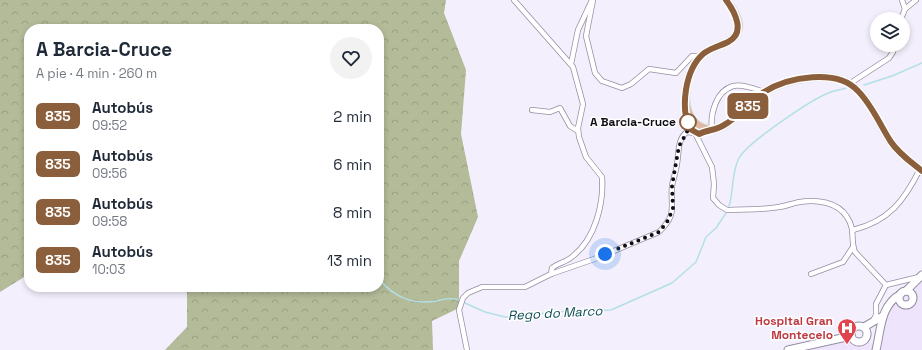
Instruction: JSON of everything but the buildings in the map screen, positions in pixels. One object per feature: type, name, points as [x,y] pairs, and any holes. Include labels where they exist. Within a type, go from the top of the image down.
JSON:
[{"type":"main road","points":[[726,0],[738,23],[736,34],[731,40],[711,49],[696,61],[690,75],[686,93],[686,108],[695,123],[703,128],[712,129],[728,123],[764,92],[794,81],[818,77],[839,79],[849,84],[864,97],[897,150],[921,170]]},
{"type":"street","points":[[514,0],[573,67],[583,104],[578,132],[586,157],[602,177],[598,218],[594,226],[579,250],[569,260],[552,268],[551,274]]},
{"type":"street","points":[[571,64],[578,30],[593,0]]},
{"type":"street","points":[[593,0],[586,36],[595,73],[602,81],[622,88],[632,84],[649,70],[676,73],[692,56],[701,56]]},
{"type":"street","points":[[902,0],[905,9]]},
{"type":"street","points":[[904,12],[916,0]]},
{"type":"street","points":[[849,84],[889,58],[894,52]]},
{"type":"street","points":[[712,129],[712,116],[717,101],[726,90],[736,86],[764,92]]},
{"type":"street","points":[[532,110],[550,112],[560,108],[570,126],[578,132]]},
{"type":"street","points":[[468,350],[459,310],[463,298],[474,290],[482,287],[524,287],[551,274],[597,258],[659,232],[663,228],[673,209],[672,186],[679,146],[687,132],[695,132],[709,159],[714,176],[713,198],[724,208],[779,207],[816,200],[832,205],[841,210],[848,218],[853,230],[853,247],[858,255],[886,285]]},
{"type":"street","points":[[853,230],[883,219],[908,194],[921,170]]},
{"type":"street","points":[[811,274],[843,262],[853,247]]},
{"type":"street","points":[[866,326],[873,320],[878,299],[886,285],[919,278]]},
{"type":"street","points":[[876,350],[885,311],[892,299],[903,293],[919,278]]},
{"type":"street","points":[[878,340],[866,338],[859,342],[854,340],[851,336],[851,331],[854,327],[866,326],[894,304],[910,303],[919,278]]},
{"type":"street","points":[[903,293],[913,295]]},
{"type":"street","points":[[903,293],[900,299],[903,303]]},
{"type":"street","points":[[876,308],[880,312],[885,311]]},
{"type":"street","points":[[866,326],[866,338]]},
{"type":"street","points":[[788,350],[851,336]]},
{"type":"shaded area","points":[[922,279],[922,350],[879,350],[891,302],[900,299]]},
{"type":"shaded area","name":"Hospital Gran Montecelo","points":[[848,339],[874,344],[872,350],[804,350]]},
{"type":"green space","points":[[0,0],[446,0],[444,13],[466,70],[461,134],[478,217],[459,261],[459,308],[432,321],[433,350],[165,350],[187,327],[187,292],[384,292],[384,24],[24,24],[24,277],[0,292]]},
{"type":"waterway","name":"Rego do Marco","points":[[864,85],[892,76],[922,63]]},
{"type":"waterway","name":"Rego do Marco","points":[[729,206],[736,164],[745,151],[767,132],[810,103],[833,91],[846,88]]},
{"type":"waterway","name":"Rego do Marco","points":[[465,303],[485,312],[505,317],[569,311],[611,310],[672,283],[696,262],[706,237],[716,228],[726,213]]},
{"type":"waterway","name":"Rego do Marco","points":[[384,285],[391,291],[405,299],[412,301],[428,302],[451,298],[458,300]]},
{"type":"bus line","name":"835","points":[[726,0],[731,6],[738,23],[738,31],[731,40],[704,52],[696,61],[690,75],[686,93],[686,114],[690,129],[699,134],[708,129],[718,128],[732,120],[764,92],[778,86],[794,81],[818,77],[832,77],[849,84],[859,91],[897,150],[922,171]]},
{"type":"place","name":"A Barcia-Cruce","points":[[688,122]]},
{"type":"place","name":"Hospital Gran Montecelo","points":[[847,345]]},
{"type":"route","points":[[605,254],[659,232],[671,216],[674,203],[672,186],[677,165],[679,146],[684,134],[687,132],[688,122]]}]
